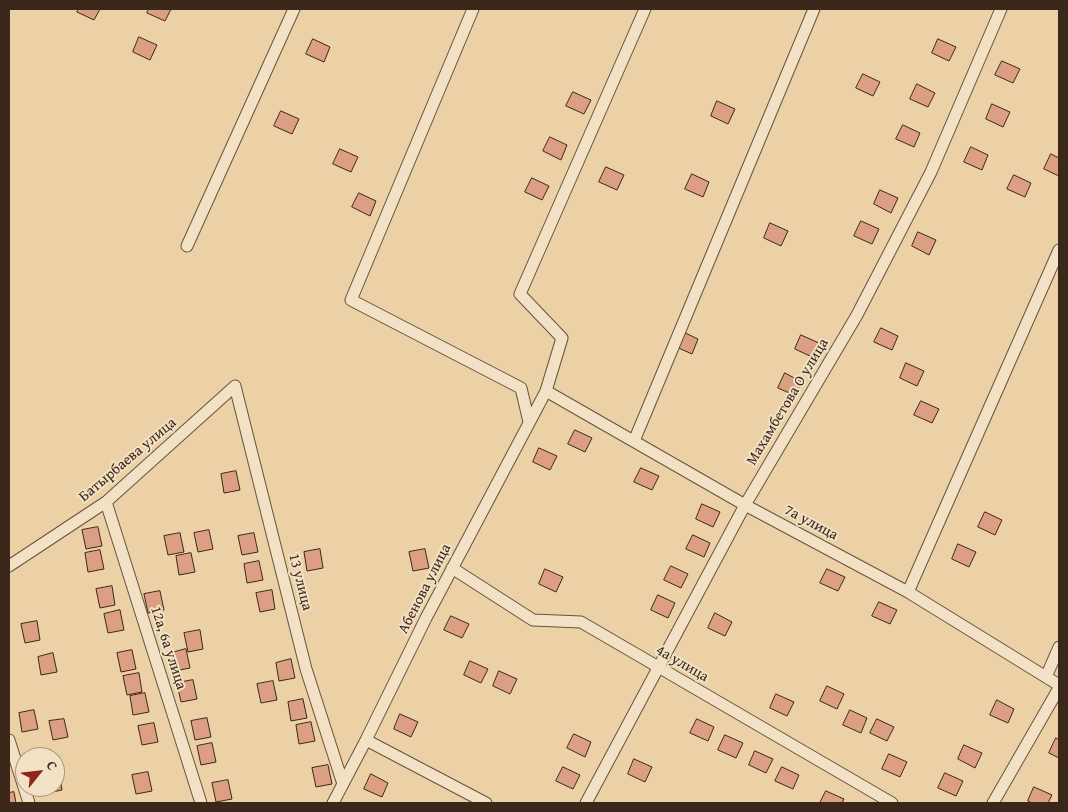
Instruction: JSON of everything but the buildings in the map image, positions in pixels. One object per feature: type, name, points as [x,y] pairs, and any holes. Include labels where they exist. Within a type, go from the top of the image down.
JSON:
[{"type":"street","points":[[187,246],[294,9]]},
{"type":"street","points":[[473,9],[351,300],[520,388],[529,422]]},
{"type":"street","name":"Абенова улица","points":[[333,803],[452,568],[546,390],[562,338],[520,294],[644,9]]},
{"type":"street","points":[[634,441],[814,9]]},
{"type":"street","name":"Махамбетова О улица","points":[[586,803],[745,504],[857,315],[931,172],[1001,9]]},
{"type":"street","points":[[908,592],[1059,250]]},
{"type":"street","name":"Батырбаева улица","points":[[9,566],[106,502],[235,386]]},
{"type":"street","name":"13 улица","points":[[235,386],[306,669],[343,784]]},
{"type":"street","name":"7а улица","points":[[546,390],[745,504],[908,592],[1059,686]]},
{"type":"street","name":"12а, 6а улица","points":[[106,502],[201,803]]},
{"type":"street","name":"4а улица","points":[[452,568],[533,620],[581,622],[892,803]]},
{"type":"street","points":[[1046,677],[1059,647]]},
{"type":"street","points":[[993,803],[1059,686]]},
{"type":"street","points":[[9,740],[29,803]]},
{"type":"street","points":[[366,740],[486,803]]}]
